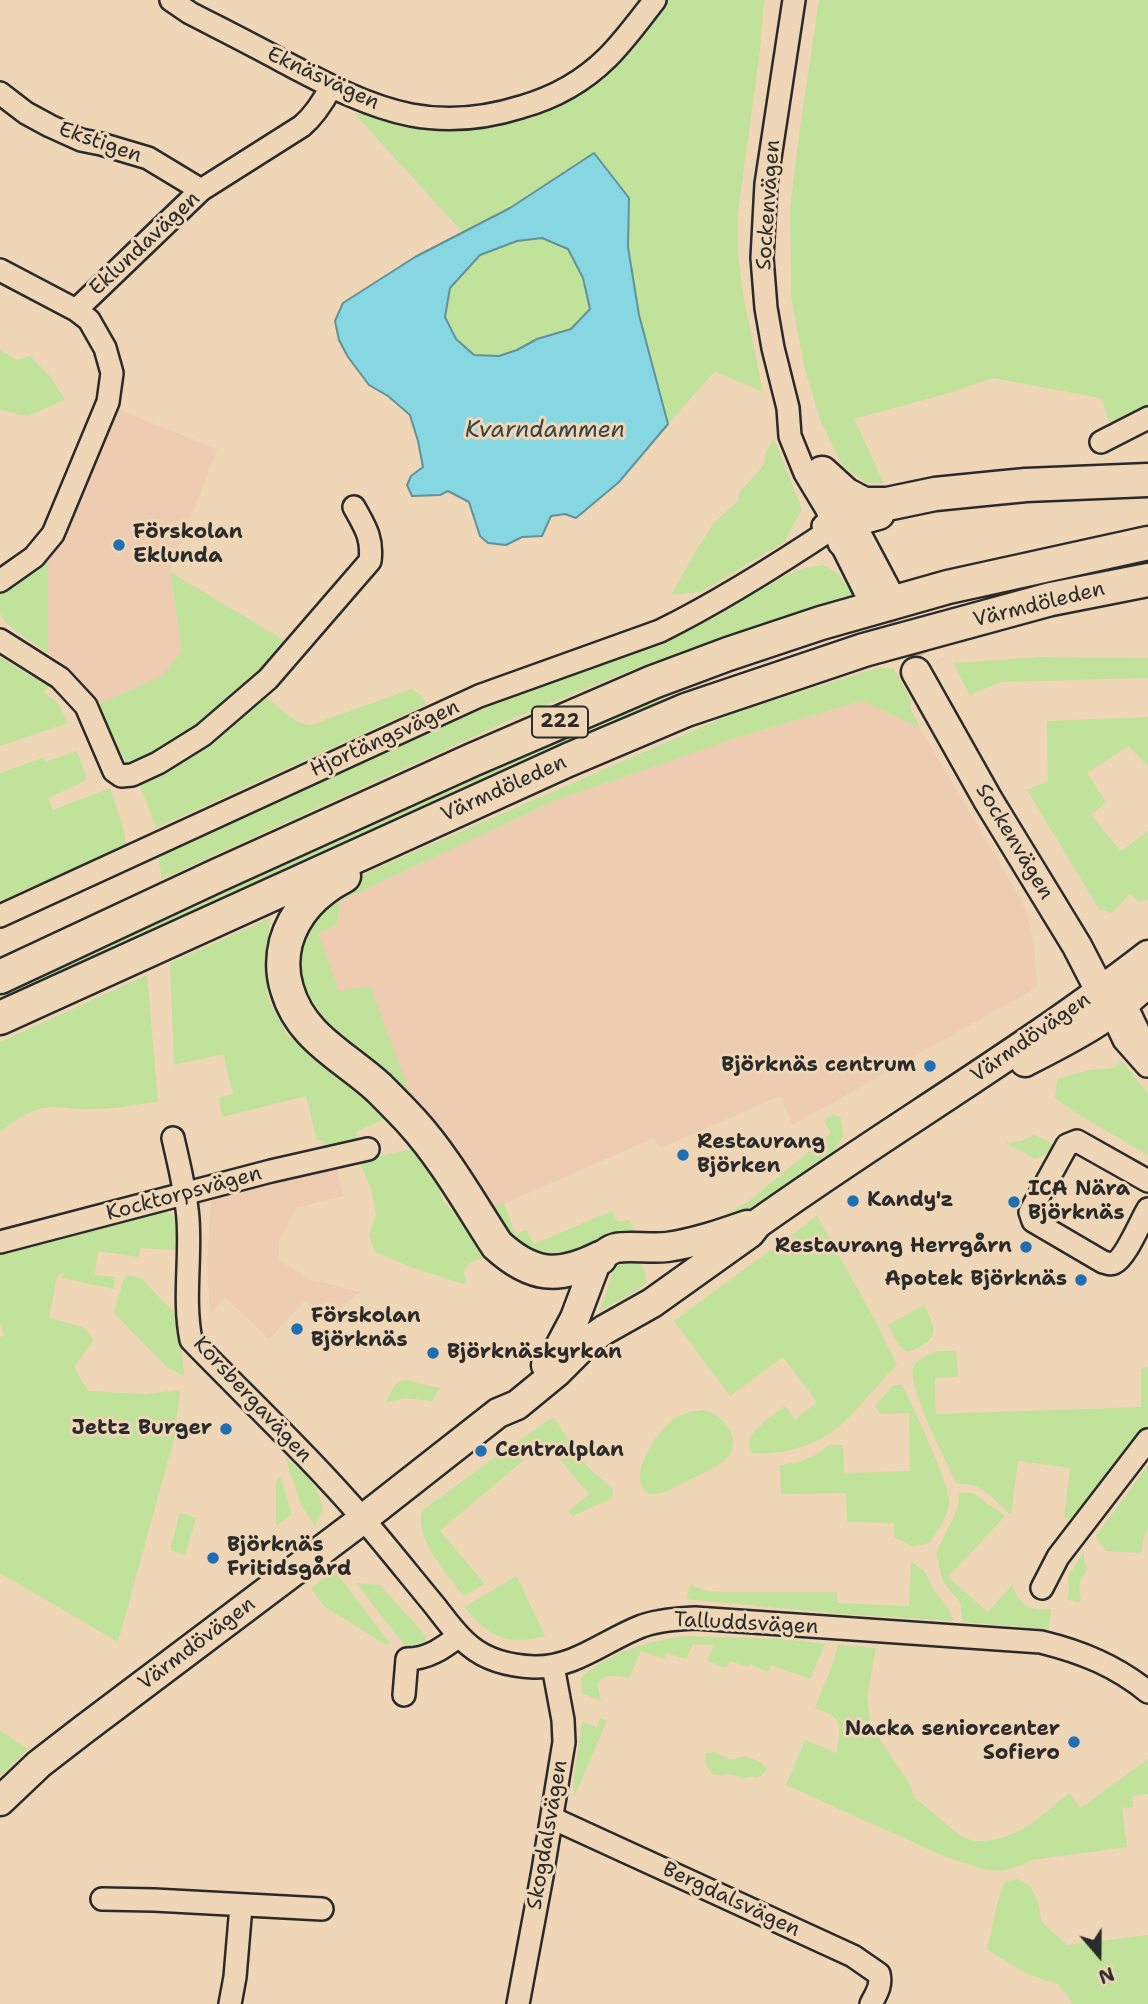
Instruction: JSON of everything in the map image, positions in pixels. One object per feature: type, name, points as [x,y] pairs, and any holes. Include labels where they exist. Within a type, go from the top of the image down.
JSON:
[{"type":"highway","points":[[822,473],[845,494],[845,520],[887,504],[935,494],[1026,485],[1148,480]]},
{"type":"highway","name":"Värmdöleden","points":[[0,977],[460,765],[653,682],[821,623],[948,587],[1148,543]]},
{"type":"highway","name":"Värmdöleden","points":[[0,1018],[568,760],[686,710],[864,650],[1051,599],[1148,580]]},
{"type":"highway","points":[[568,760],[542,785],[325,887],[310,900],[293,923],[284,953],[283,968],[294,1008],[309,1031],[379,1088],[414,1124],[497,1245],[509,1256],[534,1270],[561,1272],[600,1258]]},
{"type":"main road","name":"Sockenvägen","points":[[845,520],[881,597]]},
{"type":"main road","name":"Sockenvägen","points":[[924,669],[1112,996]]},
{"type":"main road","name":"Värmdövägen","points":[[498,1413],[517,1405],[556,1373],[587,1342],[652,1303],[829,1173],[913,1118],[1064,1042],[1112,996],[1148,955]]},
{"type":"main road","name":"Värmdövägen","points":[[1112,996],[1148,982]]},
{"type":"main road","name":"Värmdövägen","points":[[0,1801],[47,1758],[363,1519],[498,1413],[556,1354],[583,1301],[591,1275],[600,1258],[616,1248],[666,1247],[757,1224]]},
{"type":"main road","points":[[636,1248],[650,1257],[659,1272],[660,1289],[652,1303]]},
{"type":"street","name":"Eknäsvägen","points":[[171,0],[190,13],[331,87],[390,110],[412,116],[442,119],[505,112],[539,102],[579,81],[609,56],[655,0]]},
{"type":"street","name":"Sockenvägen","points":[[794,0],[766,184],[762,258],[765,308],[788,408],[790,436],[805,473],[845,520]]},
{"type":"street","name":"Eklundavägen","points":[[0,581],[34,557],[53,534],[108,402],[112,373],[106,348],[89,320],[76,310],[201,190],[313,117],[331,87]]},
{"type":"street","name":"Ekstigen","points":[[0,93],[26,113],[50,126],[81,140],[148,158],[201,190]]},
{"type":"street","points":[[0,270],[76,310]]},
{"type":"street","name":"Sockenvägen","points":[[788,408],[822,473]]},
{"type":"street","points":[[1101,442],[1148,418]]},
{"type":"street","points":[[0,640],[66,683],[86,706],[114,771],[121,776],[132,775],[158,763],[203,735],[268,679],[370,561],[372,546],[365,526],[354,508]]},
{"type":"street","name":"Hjortängsvägen","points":[[0,916],[479,696],[660,632],[772,567],[845,520]]},
{"type":"street","points":[[1112,996],[1142,1039],[1148,1067]]},
{"type":"street","name":"Korsbergavägen","points":[[173,1138],[188,1221],[188,1321],[191,1340],[363,1519]]},
{"type":"street","points":[[1148,1181],[1077,1142],[1068,1145],[1030,1216],[1033,1221],[1110,1264],[1122,1255],[1148,1209]]},
{"type":"street","name":"Kocktorpsvägen","points":[[0,1242],[271,1171],[368,1149]]},
{"type":"street","points":[[1042,1588],[1058,1557],[1148,1440]]},
{"type":"street","name":"Talluddsvägen","points":[[363,1519],[459,1636],[481,1654],[494,1660],[533,1667],[553,1666],[579,1658],[624,1633],[645,1625],[664,1620],[695,1618],[1041,1642],[1109,1665],[1148,1692]]},
{"type":"street","points":[[404,1695],[407,1659],[430,1655],[459,1636]]},
{"type":"street","name":"Skogdalsvägen","points":[[518,2004],[564,1742],[563,1720],[553,1666]]},
{"type":"street","name":"Bergdalsvägen","points":[[552,1818],[853,1956],[879,1974],[878,1988],[870,2004]]},
{"type":"street","points":[[102,1899],[322,1909]]},
{"type":"street","points":[[230,2004],[241,1906]]},
{"type":"shaded area","name":"Förskolan Eklunda","points":[[115,408],[217,449],[170,572],[182,651],[160,677],[98,704],[67,665],[48,653],[48,557],[65,532]]},
{"type":"shaded area","points":[[862,701],[920,728],[1020,898],[1034,942],[1037,987],[793,1125],[780,1096],[663,1147],[658,1146],[654,1138],[483,1213],[339,992],[318,933],[337,926],[340,901],[554,801],[742,736]]},
{"type":"shaded area","points":[[336,1165],[343,1196],[296,1208],[279,1242],[279,1260],[309,1279],[360,1292],[325,1320],[305,1301],[269,1339],[225,1297],[210,1313],[207,1264],[211,1198]]},
{"type":"green space","points":[[667,0],[764,0],[738,213],[738,256],[744,300],[763,392],[715,371],[668,424],[639,315],[628,247],[629,198],[510,208],[463,233],[354,113],[443,131],[493,128],[533,118],[572,99],[606,74],[634,49]]},
{"type":"green space","points":[[819,0],[1148,0],[1148,421],[1111,427],[1101,398],[993,378],[854,419],[884,483],[866,483],[842,465],[821,422],[804,366],[791,295],[790,208]]},
{"type":"green space","points":[[542,238],[568,249],[583,278],[590,309],[571,329],[537,339],[499,356],[474,355],[456,339],[445,317],[450,289],[480,255],[517,241]]},
{"type":"green space","points":[[0,349],[16,360],[30,356],[50,376],[65,400],[28,416],[0,410]]},
{"type":"green space","points":[[774,439],[802,509],[784,542],[701,592],[671,595],[714,523],[738,501],[740,492],[764,465],[766,451]]},
{"type":"green space","points":[[48,557],[48,653],[13,629],[2,617],[0,594],[29,575]]},
{"type":"green space","points":[[822,565],[835,571],[844,581],[856,606],[729,634],[632,670],[517,717],[162,879],[157,851],[444,721],[720,614],[781,577]]},
{"type":"green space","points":[[170,572],[287,642],[247,687],[197,729],[156,751],[126,763],[98,704],[160,677],[182,651]]},
{"type":"green space","points":[[0,657],[50,685],[43,692],[59,704],[68,723],[0,746]]},
{"type":"green space","points":[[1042,657],[1148,658],[1148,678],[1000,682],[970,695],[953,663]]},
{"type":"green space","points":[[880,667],[894,669],[912,702],[910,707],[920,728],[862,701],[742,736],[554,801],[340,901],[337,926],[318,933],[339,991],[370,986],[421,1123],[316,1024],[297,981],[299,943],[307,926],[334,893],[368,872],[736,712]]},
{"type":"green space","points":[[729,676],[363,836],[0,1003],[0,994],[478,774],[618,714]]},
{"type":"green space","points":[[412,689],[423,696],[426,705],[156,828],[138,780],[262,694],[297,722],[311,725]]},
{"type":"green space","points":[[1148,717],[1148,766],[1128,746],[1087,773],[1106,802],[1091,815],[1121,851],[1148,831],[1148,899],[1139,902],[1130,894],[1112,913],[1099,909],[1027,790],[1048,781],[1047,721]]},
{"type":"green space","points":[[77,751],[87,779],[48,798],[53,810],[110,788],[127,847],[0,901],[0,773],[42,758],[47,761]]},
{"type":"green space","points":[[270,918],[267,996],[287,1034],[329,1072],[359,1091],[387,1118],[356,1132],[358,1143],[326,1151],[323,1140],[317,1141],[306,1096],[222,1117],[219,1098],[233,1094],[223,1054],[174,1065],[170,963]]},
{"type":"green space","points":[[147,975],[158,1101],[100,1109],[43,1108],[23,1116],[0,1132],[0,1042]]},
{"type":"green space","points":[[1121,1061],[1148,1093],[1148,1155],[1055,1098],[1057,1079],[1089,1070],[1114,1068]]},
{"type":"green space","points":[[834,1114],[841,1118],[843,1137],[831,1154],[816,1168],[741,1219],[574,1257],[530,1256],[483,1213],[504,1203],[515,1234],[526,1230],[534,1244],[612,1211],[618,1222],[630,1220],[635,1232],[674,1233],[711,1222],[748,1202],[831,1133],[824,1120]]},
{"type":"green space","points":[[1034,1135],[1053,1144],[1051,1152],[1035,1159],[1006,1143],[1021,1141]]},
{"type":"green space","points":[[412,1149],[438,1185],[443,1202],[457,1215],[485,1256],[469,1264],[464,1272],[466,1283],[408,1266],[375,1252],[369,1235],[376,1214],[371,1189],[359,1161]]},
{"type":"green space","points":[[164,1210],[176,1220],[179,1227],[180,1242],[173,1250],[140,1248],[139,1257],[98,1251],[95,1275],[115,1277],[114,1289],[62,1278],[63,1272],[57,1276],[49,1318],[83,1327],[94,1340],[74,1367],[88,1391],[146,1394],[180,1390],[175,1435],[118,1642],[0,1573],[0,1337],[4,1335],[0,1322],[0,1252]]},
{"type":"green space","points":[[817,1216],[897,1365],[839,1427],[828,1434],[791,1450],[752,1453],[749,1446],[750,1436],[768,1418],[785,1406],[795,1420],[817,1402],[783,1357],[730,1396],[674,1321]]},
{"type":"green space","points":[[633,1259],[644,1268],[646,1283],[600,1311],[617,1263]]},
{"type":"green space","points":[[126,1275],[143,1280],[179,1318],[184,1376],[167,1367],[114,1313]]},
{"type":"green space","points":[[924,1305],[934,1329],[933,1334],[926,1343],[913,1350],[905,1350],[898,1344],[888,1325]]},
{"type":"green space","points":[[938,1351],[956,1351],[958,1377],[935,1378],[936,1414],[1141,1407],[1141,1369],[1148,1367],[1148,1425],[1078,1519],[1064,1518],[1070,1468],[1018,1461],[1011,1515],[980,1489],[973,1485],[957,1484],[928,1423],[915,1388],[914,1365],[925,1356]]},
{"type":"green space","points":[[404,1380],[440,1388],[432,1401],[406,1398],[385,1403],[396,1384]]},
{"type":"green space","points":[[893,1385],[902,1385],[945,1482],[948,1496],[946,1516],[929,1543],[913,1547],[894,1537],[894,1523],[847,1522],[846,1493],[781,1494],[780,1465],[800,1462],[829,1445],[843,1445],[844,1473],[910,1471],[909,1413],[880,1414],[875,1406]]},
{"type":"green space","points":[[705,1410],[720,1418],[730,1430],[733,1445],[725,1460],[665,1492],[646,1492],[640,1481],[640,1472],[658,1435],[678,1416]]},
{"type":"green space","points":[[553,1417],[588,1467],[613,1490],[612,1498],[573,1516],[568,1512],[589,1494],[545,1442],[440,1531],[485,1584],[463,1596],[428,1544],[421,1522],[422,1511]]},
{"type":"green space","points":[[285,1457],[304,1473],[321,1500],[323,1508],[315,1526],[301,1505]]},
{"type":"green space","points":[[1148,1465],[1148,1528],[1141,1553],[1106,1551],[1096,1536]]},
{"type":"green space","points":[[280,1477],[292,1514],[276,1526],[276,1485]]},
{"type":"green space","points":[[959,1493],[973,1493],[1005,1516],[948,1577],[988,1612],[1012,1585],[1026,1606],[1051,1609],[1049,1629],[963,1622],[960,1602],[943,1582],[936,1553],[958,1508]]},
{"type":"green space","points":[[180,1513],[196,1518],[185,1555],[170,1550]]},
{"type":"green space","points":[[1084,1552],[1084,1562],[1088,1569],[1081,1579],[1081,1599],[1078,1603],[1067,1599],[1068,1576]]},
{"type":"green space","points":[[911,1561],[926,1573],[933,1589],[949,1609],[953,1621],[842,1614],[686,1599],[690,1585],[707,1591],[725,1592],[837,1592],[837,1603],[909,1606]]},
{"type":"green space","points":[[334,1570],[389,1642],[388,1646],[325,1607],[311,1588]]},
{"type":"green space","points":[[516,1576],[545,1636],[520,1640],[499,1637],[482,1626],[465,1607]]},
{"type":"green space","points":[[356,1583],[380,1585],[426,1636],[425,1643],[406,1647]]},
{"type":"green space","points":[[687,1636],[783,1639],[825,1644],[810,1679],[771,1665],[768,1672],[750,1664],[748,1667],[730,1661],[726,1668],[707,1661],[714,1645],[693,1644],[686,1659],[666,1653],[664,1659],[641,1651],[629,1678],[611,1676],[600,1681],[597,1685],[601,1701],[582,1693],[581,1678],[603,1662],[645,1644]]},
{"type":"green space","points":[[838,1645],[876,1648],[867,1697],[874,1731],[911,1786],[914,1797],[959,1835],[966,1839],[982,1841],[1014,1833],[1033,1823],[1069,1793],[1081,1808],[1148,1759],[1148,1794],[1132,1796],[1133,1807],[1122,1808],[1127,1847],[1032,1860],[1003,1871],[987,1870],[946,1857],[786,1785],[805,1740],[837,1753],[838,1723],[832,1715],[815,1708]]},
{"type":"green space","points":[[600,1718],[607,1721],[574,1797],[573,1784],[582,1722],[597,1727]]},
{"type":"green space","points":[[0,1730],[28,1749],[0,1776]]},
{"type":"green space","points":[[714,1752],[731,1760],[746,1756],[762,1763],[767,1770],[758,1778],[744,1779],[730,1774],[712,1774],[705,1762],[706,1753]]},
{"type":"green space","points":[[1019,1879],[1030,1886],[1039,1904],[1041,1921],[1067,1945],[1148,1935],[1148,2004],[1073,2004],[1058,1984],[1027,1974],[987,1949],[1005,1882]]},
{"type":"water","name":"Kvarndammen","points":[[594,153],[629,198],[628,247],[639,315],[668,424],[619,482],[576,518],[565,514],[551,516],[542,536],[522,537],[506,545],[488,543],[480,536],[469,502],[448,491],[440,495],[412,496],[407,485],[411,476],[423,467],[410,415],[388,396],[369,385],[348,357],[339,340],[335,321],[343,303],[415,257],[510,208]],"holes":[[[542,238],[568,249],[583,278],[590,309],[571,329],[537,339],[499,356],[474,355],[456,339],[445,317],[450,288],[480,255],[517,241]]]},
{"type":"tunnel","points":[[888,594],[932,666]]},
{"type":"place","name":"Förskolan Eklunda","points":[[119,545]]},
{"type":"place","name":"Björknäs centrum","points":[[930,1066]]},
{"type":"place","name":"Restaurang Björken","points":[[683,1155]]},
{"type":"place","name":"Kandy'z","points":[[853,1201]]},
{"type":"place","name":"ICA Nära Björknäs","points":[[1014,1202]]},
{"type":"place","name":"Restaurang Herrgårn","points":[[1026,1247]]},
{"type":"place","name":"Apotek Björknäs","points":[[1081,1280]]},
{"type":"place","name":"Förskolan Björknäs","points":[[297,1329]]},
{"type":"place","name":"Björknäskyrkan","points":[[433,1353]]},
{"type":"place","name":"Jettz Burger","points":[[226,1429]]},
{"type":"place","name":"Centralplan","points":[[481,1451]]},
{"type":"place","name":"Björknäs Fritidsgård","points":[[213,1558]]},
{"type":"place","name":"Nacka seniorcenter Sofiero","points":[[1074,1742]]}]
